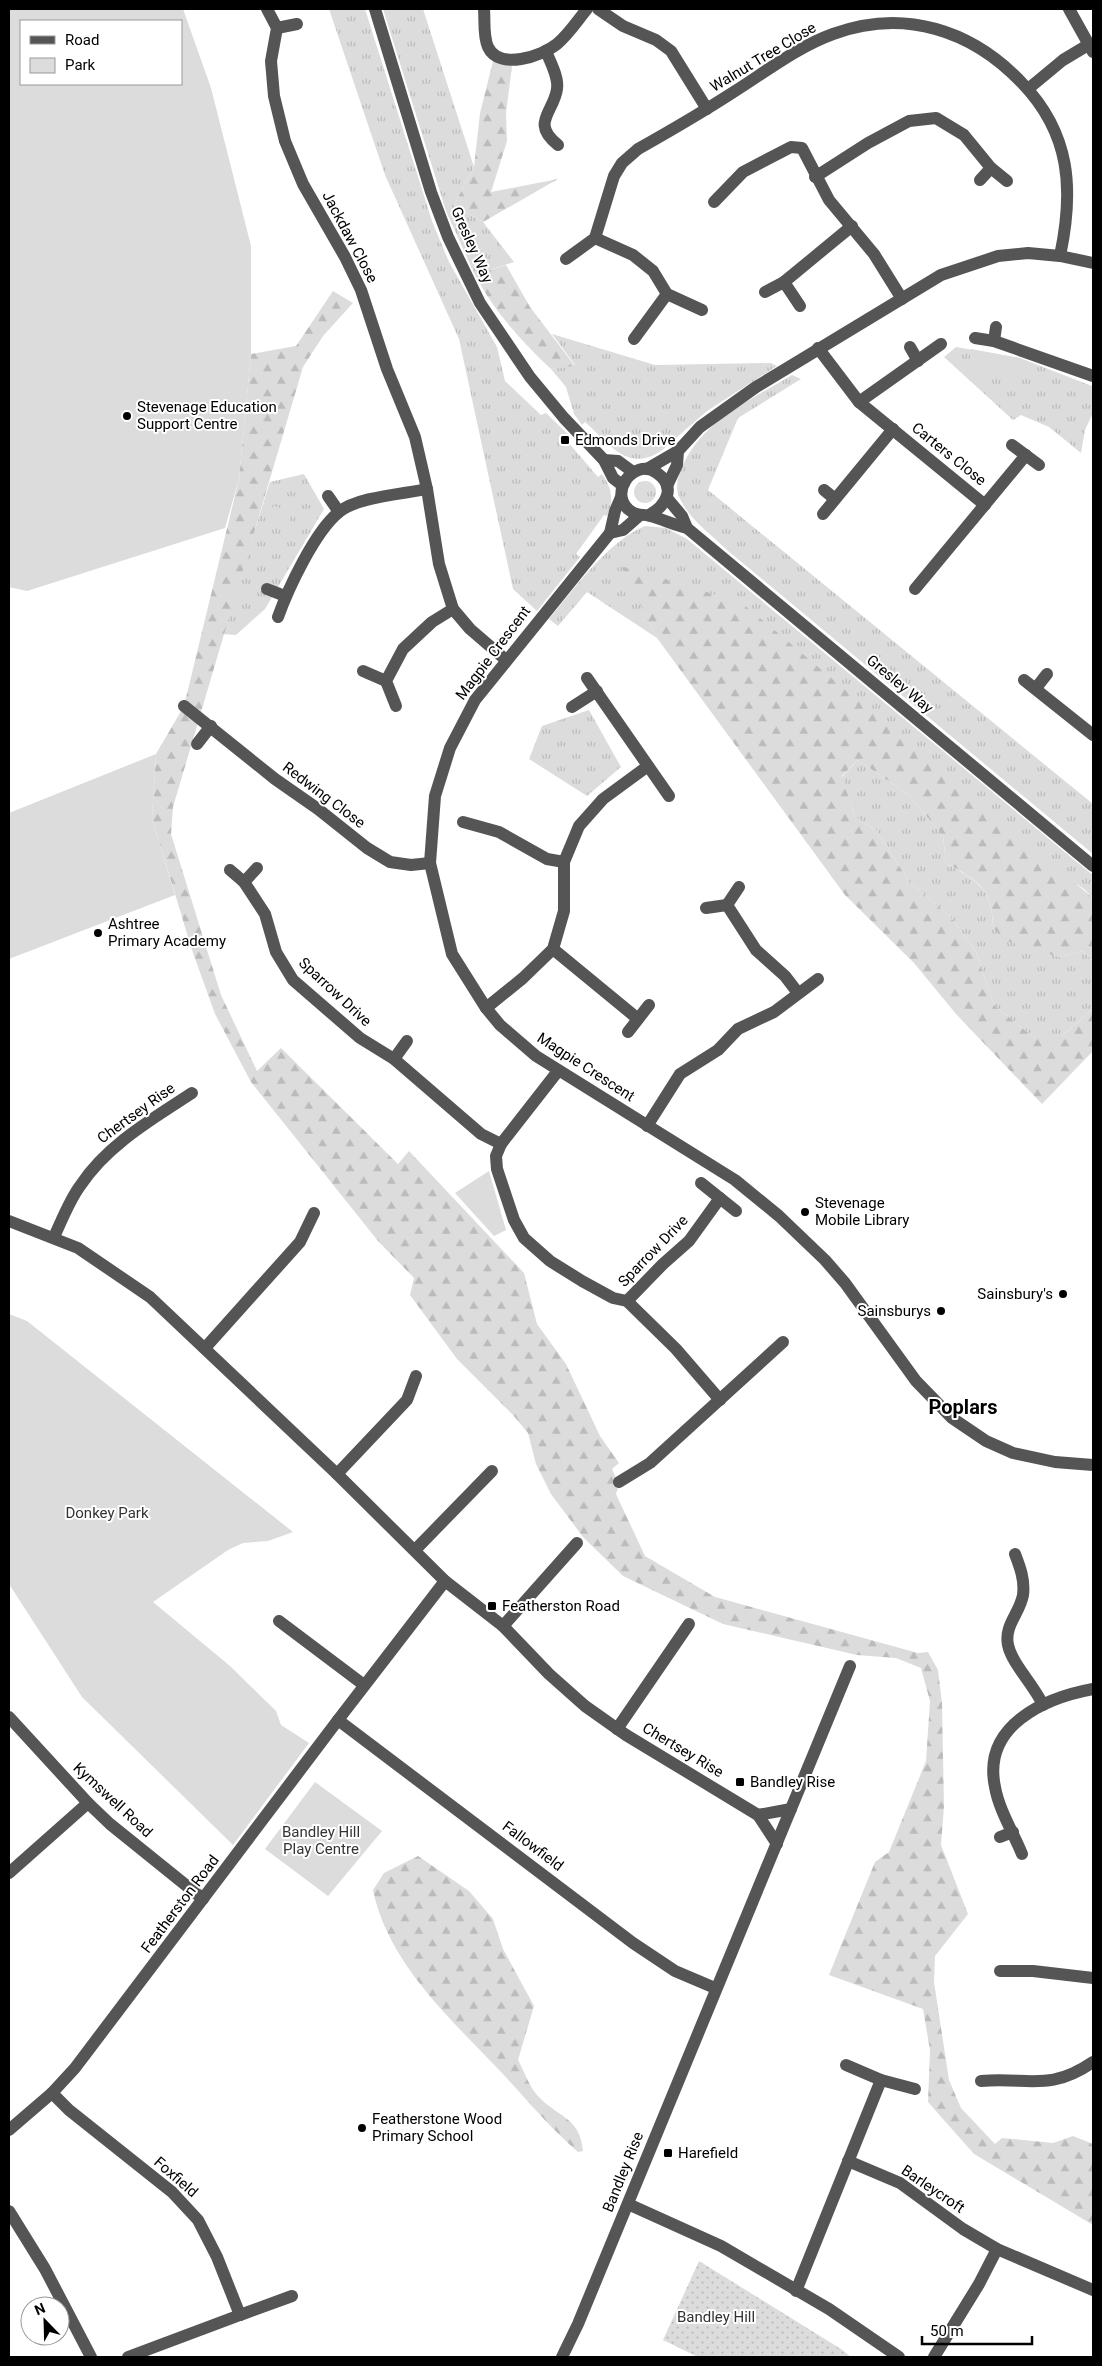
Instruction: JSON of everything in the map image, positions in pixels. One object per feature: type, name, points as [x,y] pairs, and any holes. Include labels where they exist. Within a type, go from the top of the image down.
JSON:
[{"type":"street","points":[[267,9],[277,28],[297,24]]},
{"type":"street","name":"Gresley Way","points":[[375,9],[431,192],[462,267],[496,330],[530,377],[564,418],[604,460],[622,491],[625,506],[632,512],[686,528],[1093,866]]},
{"type":"street","points":[[484,9],[488,46],[498,58],[516,59],[546,51],[562,40],[587,9]]},
{"type":"street","points":[[598,9],[622,26],[656,40],[671,51],[707,109]]},
{"type":"street","points":[[1028,89],[1063,60],[1091,48],[1069,9]]},
{"type":"street","name":"Walnut Tree Close","points":[[595,238],[614,176],[622,163],[638,149],[817,41],[851,29],[890,23],[937,28],[967,40],[995,56],[1028,89],[1049,118],[1062,152],[1068,189],[1068,219],[1060,256]]},
{"type":"street","name":"Jackdaw Close","points":[[277,28],[271,61],[276,104],[285,141],[302,184],[345,257],[361,290],[388,369],[415,437],[427,489],[439,564],[454,609],[470,629],[506,660]]},
{"type":"street","points":[[546,51],[555,76],[557,90],[545,115],[545,128],[551,139],[558,145]]},
{"type":"street","points":[[816,177],[868,143],[909,121],[936,118],[964,135],[992,168],[1007,181]]},
{"type":"street","points":[[714,202],[743,172],[791,146],[802,148],[828,200],[874,254],[902,299]]},
{"type":"street","points":[[980,180],[992,168]]},
{"type":"street","points":[[765,292],[784,282],[852,226]]},
{"type":"street","points":[[566,259],[595,238],[633,255],[653,270],[667,294],[702,310]]},
{"type":"street","points":[[622,491],[633,472],[647,469],[678,451],[690,436],[715,414],[818,348],[941,275],[998,256],[1028,253],[1060,256],[1093,263]]},
{"type":"street","points":[[784,282],[800,306]]},
{"type":"street","points":[[634,339],[667,294]]},
{"type":"street","points":[[994,342],[996,327]]},
{"type":"street","points":[[975,338],[994,342],[1093,376]]},
{"type":"street","points":[[859,402],[941,344]]},
{"type":"street","points":[[910,347],[918,361]]},
{"type":"street","name":"Carters Close","points":[[818,348],[859,402],[985,505]]},
{"type":"street","name":"Carters Close","points":[[823,514],[893,429]]},
{"type":"street","points":[[1012,445],[1040,465]]},
{"type":"street","points":[[645,515],[663,506],[677,465],[678,451]]},
{"type":"street","name":"Carters Close","points":[[915,589],[1026,455]]},
{"type":"street","name":"Gresley Way","points":[[604,460],[618,461],[633,472]]},
{"type":"street","name":"Gresley Way","points":[[647,469],[662,477],[667,492],[682,516],[686,528]]},
{"type":"street","points":[[278,617],[285,596],[319,534],[339,512],[362,502],[427,489]]},
{"type":"street","points":[[824,490],[836,499]]},
{"type":"street","name":"Magpie Crescent","points":[[622,491],[610,533],[475,700],[450,748],[435,796],[430,863],[452,954],[486,1008],[516,1040],[558,1071],[735,1180],[779,1216],[838,1276],[916,1381],[952,1418],[986,1441],[1013,1453],[1056,1462],[1093,1465]]},
{"type":"street","points":[[328,496],[339,512]]},
{"type":"street","name":"Magpie Crescent","points":[[610,533],[627,527],[645,515]]},
{"type":"street","points":[[927,575],[937,583]]},
{"type":"street","points":[[266,588],[285,596]]},
{"type":"street","points":[[386,680],[404,648],[432,622],[454,609]]},
{"type":"street","points":[[363,671],[386,680],[396,706]]},
{"type":"street","points":[[1036,688],[1047,674]]},
{"type":"street","points":[[588,678],[669,796]]},
{"type":"street","points":[[1024,680],[1093,736]]},
{"type":"street","points":[[572,707],[597,691]]},
{"type":"street","name":"Redwing Close","points":[[184,706],[275,779],[318,809],[367,848],[390,862],[411,865],[430,863]]},
{"type":"street","points":[[197,744],[211,726]]},
{"type":"street","points":[[486,1008],[523,978],[553,949],[564,911],[564,862],[579,826],[603,799],[648,766]]},
{"type":"street","points":[[463,822],[499,832],[547,859],[564,862]]},
{"type":"street","points":[[244,882],[257,868]]},
{"type":"street","name":"Sparrow Drive","points":[[230,870],[244,882],[265,914],[276,952],[294,980],[360,1038],[394,1059],[470,1125],[501,1144]]},
{"type":"street","points":[[727,906],[739,887]]},
{"type":"street","points":[[706,908],[727,906]]},
{"type":"street","points":[[727,906],[752,945],[785,976],[798,993]]},
{"type":"street","points":[[553,949],[638,1019]]},
{"type":"street","points":[[647,1126],[680,1074],[718,1050],[738,1029],[774,1012],[818,978]]},
{"type":"street","points":[[628,1032],[649,1005]]},
{"type":"street","points":[[394,1059],[406,1041]]},
{"type":"street","name":"Sparrow Drive","points":[[558,1071],[501,1144],[496,1156],[497,1169],[514,1220],[524,1238],[550,1260],[613,1298],[627,1301],[676,1349],[720,1400]]},
{"type":"street","name":"Chertsey Rise","points":[[54,1237],[73,1197],[105,1156],[149,1121],[192,1093]]},
{"type":"street","points":[[701,1183],[736,1211]]},
{"type":"street","name":"Sparrow Drive","points":[[627,1301],[663,1264],[689,1241],[720,1198]]},
{"type":"street","points":[[205,1348],[300,1242],[314,1214]]},
{"type":"street","name":"Chertsey Rise","points":[[9,1221],[78,1248],[129,1280],[150,1296],[446,1581],[503,1626],[549,1674],[585,1706],[617,1729],[758,1815],[777,1844]]},
{"type":"street","points":[[619,1482],[650,1463],[783,1342]]},
{"type":"street","points":[[337,1474],[407,1400],[416,1376]]},
{"type":"street","points":[[415,1550],[492,1470]]},
{"type":"street","points":[[503,1626],[577,1543]]},
{"type":"street","points":[[1015,1554],[1023,1580],[1023,1594],[1008,1627],[1008,1644],[1015,1661],[1027,1675],[1043,1705]]},
{"type":"street","name":"Featherston Road","points":[[9,2130],[52,2093],[75,2068],[338,1720],[446,1581]]},
{"type":"street","points":[[279,1621],[364,1686]]},
{"type":"street","name":"Chertsey Rise","points":[[617,1729],[689,1624]]},
{"type":"street","name":"Bandley Rise","points":[[562,2357],[628,2204],[715,1988],[777,1844],[850,1666]]},
{"type":"street","points":[[1022,1854],[994,1784],[993,1770],[997,1749],[1016,1721],[1043,1705],[1075,1693],[1093,1689]]},
{"type":"street","name":"Kymswell Road","points":[[9,1717],[88,1803],[127,1838],[204,1899]]},
{"type":"street","name":"Fallowfield","points":[[338,1720],[633,1943],[675,1971],[715,1988]]},
{"type":"street","points":[[9,1873],[88,1803]]},
{"type":"street","points":[[758,1815],[791,1809]]},
{"type":"street","points":[[1000,1837],[1012,1832]]},
{"type":"street","points":[[1000,1971],[1033,1971],[1093,1978]]},
{"type":"street","points":[[981,2081],[1006,2079],[1047,2082],[1063,2079],[1093,2062]]},
{"type":"street","points":[[846,2065],[881,2080],[915,2089]]},
{"type":"street","points":[[796,2290],[881,2080]]},
{"type":"street","name":"Foxfield","points":[[52,2093],[69,2110],[172,2192],[198,2220],[217,2257],[240,2315]]},
{"type":"street","name":"Barleycroft","points":[[848,2161],[900,2183],[963,2229],[997,2249],[1093,2290]]},
{"type":"street","points":[[628,2204],[705,2237],[829,2309],[899,2357]]},
{"type":"street","points":[[9,2211],[45,2269],[91,2357]]},
{"type":"street","points":[[934,2357],[980,2284],[997,2249]]},
{"type":"street","points":[[128,2357],[292,2296]]},
{"type":"green space","name":"Stevenage Education Support Centre","points":[[9,9],[183,9],[211,88],[251,246],[251,354],[239,479],[225,528],[27,591],[9,587]]},
{"type":"green space","points":[[329,9],[365,9],[432,221],[449,262],[497,347],[505,381],[541,415],[546,413],[572,438],[568,442],[598,477],[602,474],[610,489],[611,505],[607,516],[604,515],[576,554],[580,557],[537,611],[513,589],[459,339],[385,175]]},
{"type":"green space","points":[[383,9],[423,9],[474,167],[454,205],[483,222],[514,262],[475,275],[446,211]]},
{"type":"green space","points":[[493,61],[512,66],[506,113],[507,141],[491,192],[558,179],[483,222],[454,205],[474,167],[480,113]]},
{"type":"green space","points":[[506,265],[530,307],[575,366],[551,369],[529,348],[499,313],[475,275]]},
{"type":"green space","points":[[333,291],[353,303],[323,336],[303,367],[173,807],[171,834],[221,995],[257,1071],[281,1048],[398,1164],[409,1151],[524,1273],[537,1324],[566,1364],[600,1436],[619,1463],[612,1469],[619,1485],[616,1494],[645,1556],[715,1597],[918,1653],[928,1652],[938,1670],[942,1703],[944,1806],[941,1845],[968,1914],[935,1956],[934,1982],[949,2080],[961,2108],[995,2144],[1002,2138],[1053,2143],[1073,2136],[1093,2144],[1093,2225],[974,2154],[928,2102],[930,2050],[923,2009],[829,1975],[875,1862],[889,1852],[926,1761],[930,1701],[921,1668],[896,1658],[857,1655],[723,1624],[623,1576],[583,1537],[551,1494],[536,1464],[528,1433],[513,1415],[457,1359],[410,1295],[414,1278],[378,1241],[251,1082],[215,1014],[192,950],[152,818],[156,754],[184,706],[239,479],[251,354],[296,346]]},
{"type":"green space","points":[[552,334],[655,365],[771,363],[777,366],[707,411],[661,451],[649,457],[638,459],[620,453],[611,447],[585,422],[582,425],[574,414],[566,387],[551,369],[575,365]]},
{"type":"green space","points":[[956,347],[1020,358],[1092,386],[1093,413],[1085,430],[1081,453],[1049,427],[1021,415],[1013,420],[944,357]]},
{"type":"green space","points":[[971,349],[1020,358],[1016,381],[968,371]]},
{"type":"green space","points":[[792,375],[801,379],[738,418],[708,490],[1093,804],[1093,854],[727,550],[695,520],[684,506],[677,491],[678,481],[689,453],[700,438],[713,425],[744,403]]},
{"type":"green space","points":[[304,474],[324,509],[265,609],[236,635],[222,634],[270,482]]},
{"type":"green space","points":[[645,481],[653,484],[656,492],[653,500],[645,503],[637,500],[634,492],[637,484]]},
{"type":"green space","points":[[273,506],[292,511],[288,528],[269,524]]},
{"type":"green space","points":[[645,526],[666,528],[687,539],[1093,875],[1093,898],[1084,889],[622,566],[657,638],[587,592],[558,626],[549,619],[605,554],[631,533]]},
{"type":"green space","points":[[621,566],[742,603],[1093,898],[1093,961],[1083,951],[1059,957],[1007,941],[993,928],[992,914],[987,895],[975,881],[946,863],[943,836],[909,795],[858,760],[842,776],[855,817],[877,831],[910,883],[950,916],[976,952],[994,1005],[1032,1036],[1062,1036],[1093,1009],[1093,1051],[1042,1104],[956,1014],[914,963],[845,895],[657,638]]},
{"type":"green space","points":[[589,710],[621,767],[587,796],[529,759],[542,726]]},
{"type":"green space","points":[[156,754],[152,818],[175,895],[9,959],[9,813]]},
{"type":"green space","points":[[858,760],[909,795],[943,836],[946,863],[975,881],[987,895],[993,928],[1059,957],[1083,951],[1093,961],[1093,1009],[1062,1036],[1032,1036],[994,1005],[976,952],[950,916],[910,883],[877,831],[855,817],[842,777]]},
{"type":"green space","points":[[489,1171],[506,1230],[494,1236],[455,1193]]},
{"type":"green space","name":"Donkey Park","points":[[9,1314],[27,1321],[293,1532],[268,1541],[243,1543],[228,1550],[153,1602],[230,1666],[276,1711],[281,1725],[309,1743],[233,1845],[82,1697],[9,1584]]},
{"type":"green space","name":"Bandley Hill Play Centre","points":[[315,1782],[382,1831],[328,1896],[265,1849]]},
{"type":"green space","points":[[418,1856],[469,1891],[493,1919],[503,1949],[534,2006],[518,2060],[537,2095],[566,2118],[577,2131],[581,2139],[583,2151],[578,2152],[539,2114],[443,2011],[407,1966],[392,1942],[381,1917],[373,1890],[384,1873]]},
{"type":"green space","name":"Bandley Hill","points":[[699,2261],[851,2357],[698,2357],[663,2340]]},
{"type":"place","name":"Stevenage Education Support Centre","points":[[127,416]]},
{"type":"place","name":"Edmonds Drive","points":[[565,440]]},
{"type":"place","name":"Ashtree Primary Academy","points":[[98,933]]},
{"type":"place","name":"Stevenage Mobile Library","points":[[805,1212]]},
{"type":"place","name":"Sainsbury's","points":[[1063,1294]]},
{"type":"place","name":"Sainsburys","points":[[941,1311]]},
{"type":"place","name":"Featherston Road","points":[[492,1606]]},
{"type":"place","name":"Bandley Rise","points":[[740,1782]]},
{"type":"place","name":"Featherstone Wood Primary School","points":[[362,2128]]},
{"type":"place","name":"Harefield","points":[[668,2153]]},
{"type":"district","name":"Poplars","points":[[963,1407]]}]
